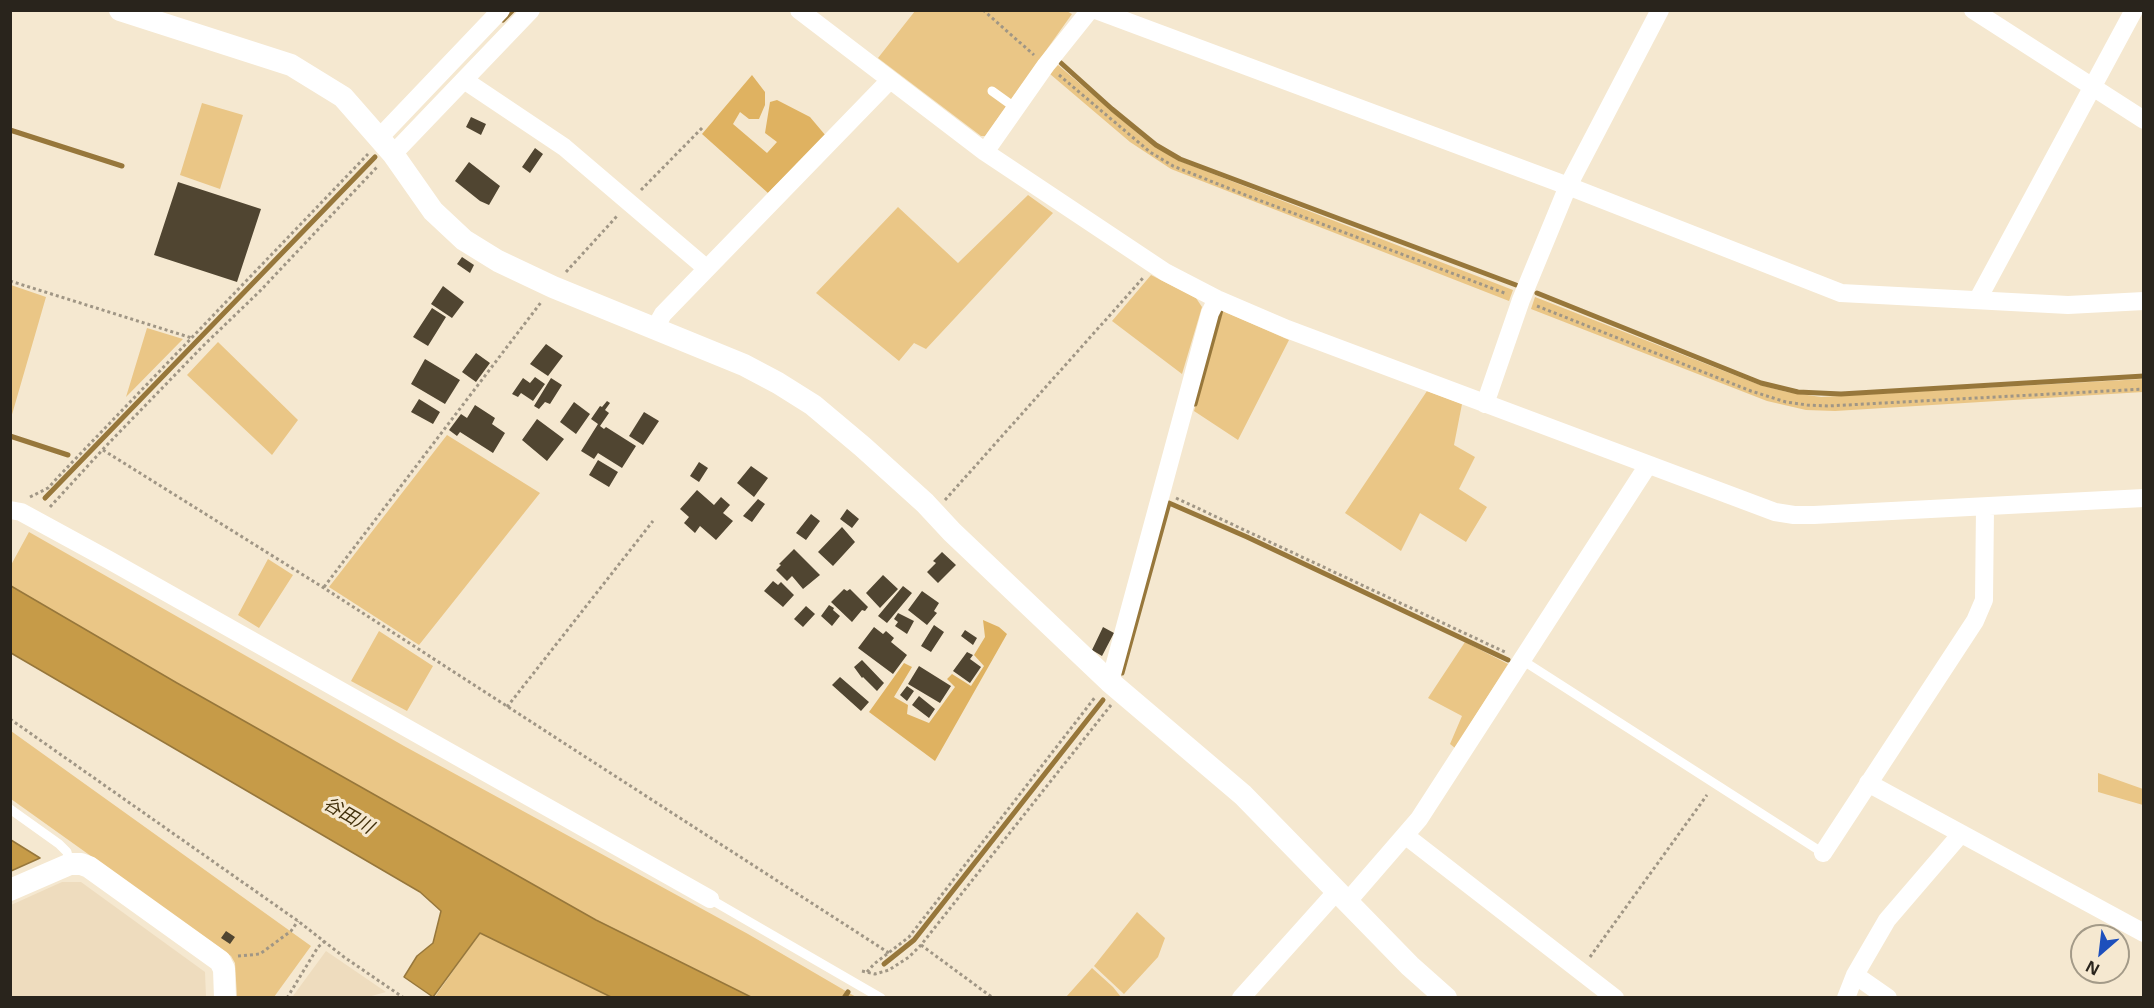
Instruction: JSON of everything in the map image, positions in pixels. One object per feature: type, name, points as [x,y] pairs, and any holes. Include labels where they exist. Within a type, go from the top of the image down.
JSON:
[{"type":"street","points":[[120,10],[291,65],[343,98],[382,150],[433,211],[464,240],[498,261],[553,287],[744,365],[813,405],[863,447],[933,513],[1108,691],[1243,795],[1410,966],[1446,998]]},
{"type":"street","points":[[382,150],[501,10]]},
{"type":"street","points":[[382,150],[464,80],[531,10]]},
{"type":"street","points":[[799,10],[985,152],[1154,266],[1217,299],[1287,329],[1775,512],[1794,515],[1985,508],[2144,498]]},
{"type":"street","points":[[985,152],[1046,65],[1090,10]]},
{"type":"street","points":[[1096,10],[1568,186],[1841,293],[2068,305],[2144,301]]},
{"type":"street","points":[[1485,404],[1521,300],[1568,186],[1660,10]]},
{"type":"street","points":[[1973,10],[2144,120]]},
{"type":"street","points":[[1978,300],[2134,10]]},
{"type":"street","points":[[464,80],[564,147],[706,268]]},
{"type":"street","points":[[655,328],[663,314],[706,268],[890,80]]},
{"type":"street","points":[[1108,691],[1210,313],[1217,299]]},
{"type":"street","points":[[1241,998],[1342,896],[1406,836],[1419,819],[1648,465]]},
{"type":"street","points":[[1823,853],[1930,693],[1975,621],[1984,600],[1985,508]]},
{"type":"street","points":[[10,510],[21,512],[109,560],[710,899]]},
{"type":"street","points":[[1868,783],[1960,835],[2143,929]]},
{"type":"street","points":[[1846,998],[1855,975],[1887,920],[1960,835]]},
{"type":"street","points":[[1406,836],[1615,998]]},
{"type":"street","points":[[10,890],[70,864],[89,867],[220,961],[224,969],[225,998]]},
{"type":"street","points":[[1855,975],[1888,998]]},
{"type":"lane","points":[[992,91],[1017,109]]},
{"type":"lane","points":[[1522,660],[1823,853]]},
{"type":"lane","points":[[10,809],[59,844],[67,852],[70,864]]},
{"type":"lane","points":[[710,899],[881,998]]},
{"type":"path","points":[[983,10],[1038,58]]},
{"type":"path","points":[[1053,70],[1150,152],[1173,166],[1511,296]]},
{"type":"path","points":[[28,498],[48,488],[192,338],[382,150]]},
{"type":"path","points":[[50,508],[202,346],[260,291],[382,150]]},
{"type":"path","points":[[933,513],[1154,266]]},
{"type":"path","points":[[10,280],[192,338]]},
{"type":"path","points":[[324,588],[546,295]]},
{"type":"path","points":[[1532,304],[1728,383],[1786,402],[1807,405],[2144,389]]},
{"type":"path","points":[[103,450],[324,588],[889,953]]},
{"type":"path","points":[[1162,494],[1522,660]]},
{"type":"path","points":[[507,707],[653,521]]},
{"type":"path","points":[[860,970],[875,974],[889,969],[909,957],[921,945],[1108,691]]},
{"type":"path","points":[[867,972],[909,937],[1108,691]]},
{"type":"path","points":[[10,719],[404,998]]},
{"type":"path","points":[[1580,971],[1716,783]]},
{"type":"path","points":[[220,961],[231,956],[260,954],[291,931],[298,921]]},
{"type":"path","points":[[287,998],[318,947],[325,941]]},
{"type":"path","points":[[921,945],[993,998]]},
{"type":"shaded area","points":[[1065,10],[1072,14],[985,136],[981,136],[878,58],[915,11]]},
{"type":"shaded area","points":[[1058,65],[1142,137],[1177,160],[1513,290],[1509,301],[1171,169],[1130,142],[1050,74]]},
{"type":"shaded area","points":[[752,75],[765,92],[765,105],[759,119],[749,119],[740,112],[733,124],[767,153],[777,142],[765,133],[770,102],[777,100],[810,117],[826,136],[768,193],[702,134]]},
{"type":"shaded area","points":[[202,103],[243,115],[220,189],[180,175]]},
{"type":"shaded area","points":[[1028,195],[1053,213],[926,349],[914,343],[899,361],[816,293],[898,207],[958,263]]},
{"type":"shaded area","points":[[1151,275],[1196,298],[1202,307],[1182,374],[1112,321]]},
{"type":"shaded area","points":[[10,285],[46,297],[11,418]]},
{"type":"shaded area","points":[[1535,297],[1760,385],[1787,392],[1821,397],[2143,379],[2143,392],[1835,411],[1806,410],[1767,401],[1531,309]]},
{"type":"shaded area","points":[[1223,311],[1289,340],[1238,440],[1194,411]]},
{"type":"shaded area","points":[[147,328],[183,339],[126,397]]},
{"type":"shaded area","points":[[218,342],[298,420],[272,455],[187,375]]},
{"type":"shaded area","points":[[1427,391],[1462,404],[1454,445],[1475,457],[1459,489],[1487,507],[1466,542],[1420,513],[1401,551],[1345,513]]},
{"type":"shaded area","points":[[447,435],[540,493],[419,645],[329,587]]},
{"type":"shaded area","points":[[29,532],[404,746],[748,934],[856,997],[751,997],[596,920],[177,683],[11,586],[11,565]]},
{"type":"shaded area","points":[[268,559],[293,575],[259,628],[238,615]]},
{"type":"shaded area","points":[[983,620],[999,627],[1007,634],[935,761],[869,712],[904,663],[912,667],[894,697],[908,705],[907,714],[929,723],[955,687],[947,679],[952,674],[971,686],[984,666],[974,655],[985,637]]},
{"type":"shaded area","points":[[379,631],[433,666],[407,711],[351,681]]},
{"type":"shaded area","points":[[1465,642],[1508,664],[1455,748],[1450,744],[1462,716],[1428,698]]},
{"type":"shaded area","points":[[11,731],[311,946],[274,997],[237,997],[235,963],[231,956],[11,799]]},
{"type":"shaded area","points":[[2098,773],[2143,789],[2143,805],[2098,792]]},
{"type":"shaded area","points":[[62,882],[81,882],[205,972],[206,997],[11,997],[11,905]]},
{"type":"shaded area","points":[[1137,912],[1165,938],[1158,957],[1124,994],[1094,966]]},
{"type":"shaded area","points":[[480,933],[565,975],[611,997],[434,998]]},
{"type":"shaded area","points":[[326,951],[386,992],[368,997],[293,996]]},
{"type":"shaded area","points":[[1092,968],[1113,987],[1121,997],[1066,997]]},
{"type":"water","name":"谷田川","points":[[11,586],[177,683],[596,920],[751,997],[611,997],[480,933],[433,997],[404,977],[417,956],[433,943],[441,911],[420,892],[11,653]]},
{"type":"water","points":[[11,840],[40,858],[11,871]]},
{"type":"building","points":[[471,117],[486,124],[481,135],[466,127]]},
{"type":"building","points":[[535,148],[543,154],[530,173],[522,167]]},
{"type":"building","points":[[469,162],[500,186],[489,205],[480,201],[455,181]]},
{"type":"building","points":[[178,182],[261,209],[237,282],[154,255]]},
{"type":"building","points":[[462,257],[474,265],[470,273],[457,264]]},
{"type":"building","points":[[443,286],[464,302],[452,318],[431,304]]},
{"type":"building","points":[[432,308],[446,317],[428,346],[413,337]]},
{"type":"building","points":[[546,344],[563,356],[548,376],[530,364]]},
{"type":"building","points":[[476,353],[490,363],[476,382],[462,372]]},
{"type":"building","points":[[425,359],[460,380],[445,404],[411,384]]},
{"type":"building","points":[[535,377],[545,384],[533,401],[521,393],[518,397],[512,394],[523,378],[530,383]]},
{"type":"building","points":[[551,378],[562,385],[550,404],[545,402],[539,409],[534,406]]},
{"type":"building","points":[[419,399],[440,412],[433,424],[411,412]]},
{"type":"building","points":[[607,401],[610,403],[605,410],[609,413],[600,426],[604,429],[606,427],[636,446],[622,468],[598,453],[594,459],[581,451],[598,424],[591,419],[600,406],[602,407]]},
{"type":"building","points":[[574,402],[590,414],[576,434],[560,422]]},
{"type":"building","points":[[475,405],[495,418],[492,424],[505,433],[493,453],[460,432],[457,436],[449,430],[461,414],[467,418]]},
{"type":"building","points":[[644,412],[659,421],[643,445],[629,436]]},
{"type":"building","points":[[537,419],[564,439],[547,461],[522,440]]},
{"type":"building","points":[[598,460],[618,472],[609,487],[589,475]]},
{"type":"building","points":[[699,462],[708,468],[699,482],[690,476]]},
{"type":"building","points":[[751,466],[768,478],[754,497],[737,483]]},
{"type":"building","points":[[697,490],[714,505],[721,497],[730,505],[723,513],[733,521],[716,540],[700,526],[695,533],[684,523],[689,517],[680,509]]},
{"type":"building","points":[[758,499],[765,504],[752,522],[743,516]]},
{"type":"building","points":[[847,509],[859,519],[852,528],[840,519]]},
{"type":"building","points":[[811,514],[820,521],[806,540],[796,533]]},
{"type":"building","points":[[842,527],[855,542],[833,566],[818,552]]},
{"type":"building","points":[[794,549],[820,575],[803,589],[792,576],[787,581],[776,570]]},
{"type":"building","points":[[942,552],[956,565],[938,583],[927,572]]},
{"type":"building","points":[[883,575],[898,589],[880,608],[866,593]]},
{"type":"building","points":[[773,581],[778,585],[781,582],[794,595],[783,607],[764,591]]},
{"type":"building","points":[[903,586],[912,593],[887,623],[878,616]]},
{"type":"building","points":[[844,589],[847,591],[850,589],[868,607],[865,611],[862,610],[852,622],[831,602]]},
{"type":"building","points":[[922,591],[939,603],[934,611],[937,613],[927,625],[908,610]]},
{"type":"building","points":[[829,605],[840,616],[832,626],[821,616]]},
{"type":"building","points":[[806,606],[815,614],[803,627],[794,619]]},
{"type":"building","points":[[898,613],[914,621],[907,634],[895,626],[898,622],[894,619]]},
{"type":"building","points":[[934,625],[944,632],[931,652],[921,646]]},
{"type":"building","points":[[874,627],[883,634],[886,631],[894,638],[891,642],[907,655],[893,674],[858,648]]},
{"type":"building","points":[[1103,627],[1114,633],[1102,656],[1092,650]]},
{"type":"building","points":[[965,630],[977,638],[973,645],[961,636]]},
{"type":"building","points":[[967,652],[973,655],[970,659],[981,667],[970,683],[953,671]]},
{"type":"building","points":[[862,660],[884,683],[877,691],[862,678],[854,667]]},
{"type":"building","points":[[919,666],[951,686],[940,703],[908,684]]},
{"type":"building","points":[[840,677],[869,702],[861,711],[832,685]]},
{"type":"building","points":[[907,686],[914,691],[907,701],[900,695]]},
{"type":"building","points":[[919,696],[935,709],[929,718],[912,705]]},
{"type":"building","points":[[226,931],[235,937],[230,944],[221,938]]},
{"type":"waterway","points":[[503,20],[513,10]]},
{"type":"waterway","points":[[1061,63],[1156,145],[1180,159],[1516,285]]},
{"type":"waterway","points":[[10,130],[122,166]]},
{"type":"waterway","points":[[45,498],[375,157]]},
{"type":"waterway","points":[[1537,293],[1761,383],[1798,392],[1841,394],[2144,376]]},
{"type":"waterway","points":[[1195,404],[1221,310]]},
{"type":"waterway","points":[[10,436],[68,455]]},
{"type":"waterway","points":[[1122,673],[1169,503],[1247,537],[1508,660]]},
{"type":"waterway","points":[[884,964],[914,940],[1103,700]]},
{"type":"waterway","points":[[844,998],[848,992]]}]
